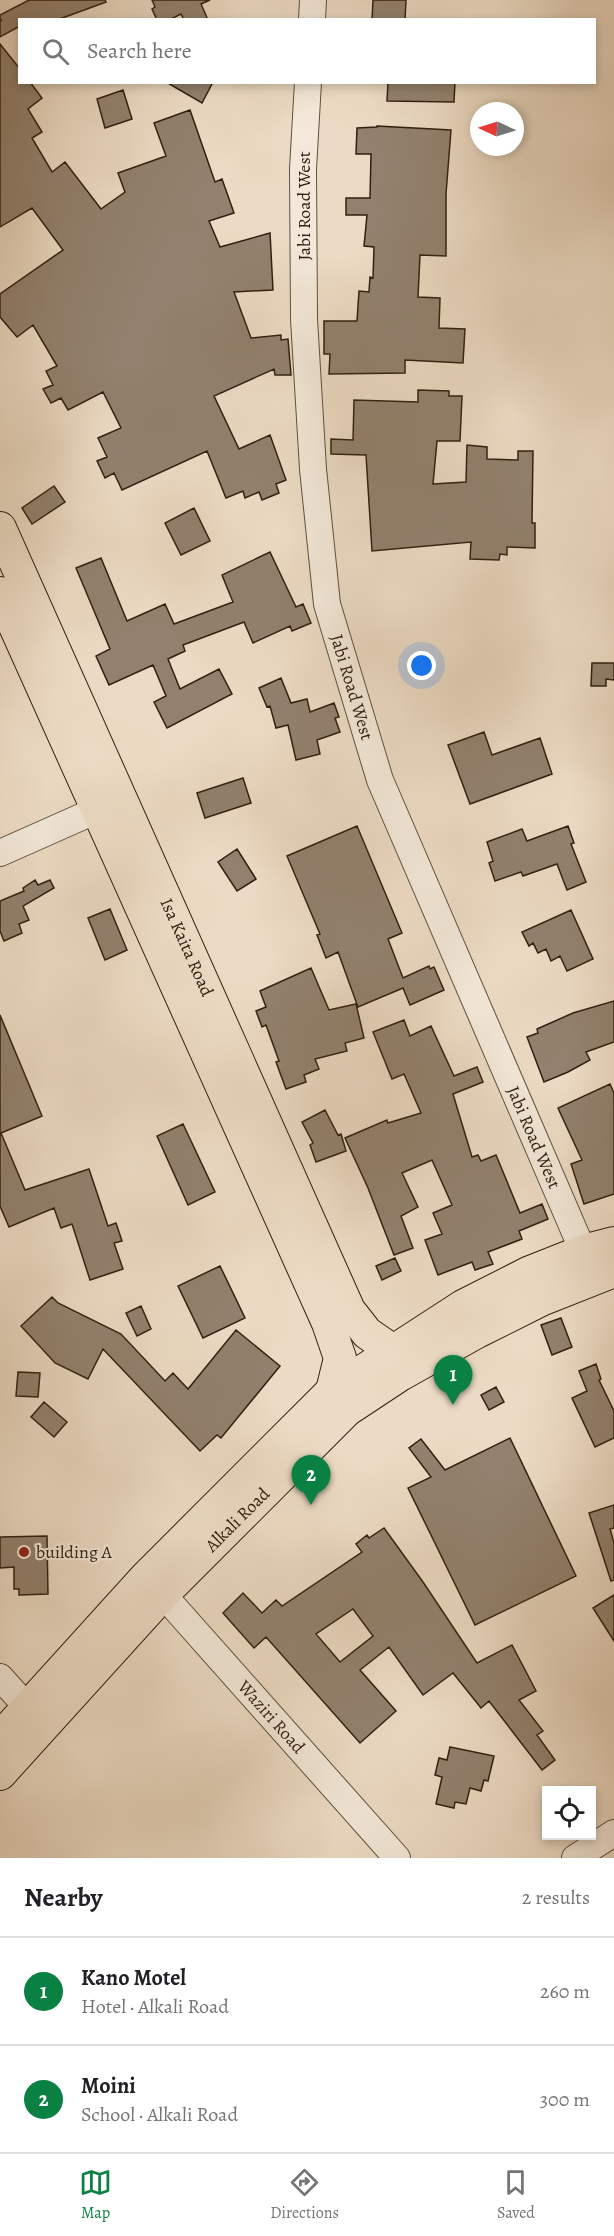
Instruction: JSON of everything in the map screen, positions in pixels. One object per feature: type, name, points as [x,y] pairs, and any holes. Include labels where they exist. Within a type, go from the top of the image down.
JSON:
[{"type":"main road","name":"Isa Kaita Road","points":[[0,528],[207,1022],[328,1323],[340,1358],[332,1391]]},
{"type":"main road","name":"Isa Kaita Road","points":[[0,593],[97,810],[207,1022],[349,1310],[367,1333],[393,1351]]},
{"type":"main road","name":"Alkali Road","points":[[0,1774],[155,1585],[332,1391],[463,1306],[530,1272],[583,1251],[614,1243]]},
{"type":"main road","name":"Alkali Road","points":[[0,1738],[155,1585],[347,1410],[400,1375],[488,1327],[541,1300],[614,1271]]},
{"type":"street","points":[[312,18],[313,0]]},
{"type":"street","name":"Jabi Road West","points":[[308,84],[303,169],[304,318],[314,469],[327,604],[380,780],[583,1251]]},
{"type":"street","points":[[0,853],[97,810]]},
{"type":"street","name":"Waziri Road","points":[[155,1585],[397,1858]]},
{"type":"street","points":[[0,1677],[28,1708]]},
{"type":"street","points":[[575,1858],[614,1833]]},
{"type":"building","points":[[29,0],[105,0],[106,2],[62,18],[18,18],[18,27],[0,37],[0,21],[2,20],[0,20],[0,15]]},
{"type":"building","points":[[152,0],[210,0],[201,4],[207,18],[183,18],[181,14],[173,18],[156,18],[152,9],[155,7]]},
{"type":"building","points":[[373,0],[406,0],[405,18],[372,18]]},
{"type":"building","points":[[0,44],[18,66],[18,84],[32,84],[42,98],[28,109],[42,132],[32,138],[52,172],[65,162],[101,209],[125,192],[118,173],[166,156],[154,123],[190,110],[215,182],[222,179],[234,213],[209,221],[220,247],[270,233],[273,290],[234,292],[251,338],[281,335],[281,340],[288,339],[291,375],[275,375],[274,369],[214,396],[239,449],[270,435],[286,480],[276,484],[279,493],[262,500],[259,492],[245,498],[243,491],[226,498],[207,451],[122,490],[114,473],[105,478],[97,461],[107,457],[98,438],[121,428],[103,392],[68,410],[61,398],[51,403],[43,389],[53,385],[46,371],[57,366],[33,325],[17,337],[0,317],[0,294],[63,250],[32,208],[0,227]]},
{"type":"building","points":[[169,84],[212,84],[202,103]]},
{"type":"building","points":[[388,84],[455,84],[454,102],[387,101]]},
{"type":"building","points":[[123,90],[132,119],[105,128],[97,99]]},
{"type":"building","points":[[377,126],[451,130],[446,194],[446,256],[420,255],[418,297],[440,298],[439,328],[465,329],[463,363],[405,360],[405,373],[329,374],[330,354],[324,354],[324,321],[357,321],[359,291],[369,292],[370,277],[373,278],[374,247],[364,246],[367,215],[346,215],[346,198],[370,198],[371,154],[356,154],[357,128]]},
{"type":"building","points":[[418,390],[449,391],[449,396],[462,396],[460,441],[437,441],[433,484],[466,482],[467,445],[487,447],[487,459],[518,460],[518,451],[533,451],[532,523],[535,523],[535,548],[507,547],[507,555],[500,554],[499,560],[470,559],[471,542],[372,551],[366,455],[331,454],[331,439],[353,440],[354,400],[418,402]]},
{"type":"building","points":[[54,486],[65,502],[32,524],[22,508]]},
{"type":"building","points":[[194,508],[210,541],[181,555],[165,523]]},
{"type":"building","points":[[270,552],[296,607],[303,604],[311,623],[292,631],[290,626],[253,643],[244,622],[183,645],[185,651],[168,659],[180,689],[219,669],[232,694],[167,728],[154,702],[166,696],[153,665],[109,685],[96,656],[110,649],[76,568],[101,558],[127,621],[165,604],[174,624],[233,602],[222,575]]},
{"type":"building","points":[[592,663],[614,663],[614,680],[606,679],[606,686],[591,686]]},
{"type":"building","points":[[281,678],[291,703],[307,699],[310,712],[334,703],[339,717],[335,718],[340,732],[317,740],[320,754],[296,760],[288,725],[276,728],[270,706],[267,707],[259,688]]},
{"type":"building","points":[[484,732],[492,755],[540,738],[552,774],[470,804],[448,745]]},
{"type":"building","points":[[243,778],[251,803],[205,818],[197,793]]},
{"type":"building","points":[[357,826],[402,933],[388,939],[403,978],[429,966],[430,969],[434,967],[444,990],[410,1005],[403,988],[358,1007],[338,952],[326,958],[317,935],[320,934],[287,856]]},
{"type":"building","points":[[568,826],[574,843],[571,844],[586,882],[567,890],[557,864],[523,876],[521,872],[495,881],[489,863],[493,861],[487,842],[522,829],[527,841]]},
{"type":"building","points":[[237,849],[256,879],[237,891],[218,862]]},
{"type":"building","points":[[35,880],[38,885],[50,880],[54,888],[23,906],[29,920],[19,924],[22,933],[4,941],[0,931],[0,901],[24,891],[23,888]]},
{"type":"building","points":[[110,909],[127,950],[105,960],[88,918]]},
{"type":"building","points":[[571,910],[593,959],[567,971],[560,956],[551,961],[546,949],[538,953],[533,943],[529,946],[522,932]]},
{"type":"building","points":[[311,968],[329,1010],[356,1004],[364,1038],[345,1043],[347,1051],[315,1059],[319,1069],[304,1075],[306,1082],[286,1089],[266,1025],[262,1027],[256,1011],[266,1007],[260,991]]},
{"type":"building","points":[[614,1001],[614,1042],[586,1052],[590,1060],[544,1082],[527,1037],[538,1033],[537,1029],[573,1013]]},
{"type":"building","points":[[0,1015],[42,1116],[1,1133],[25,1190],[89,1169],[108,1226],[116,1223],[122,1241],[114,1243],[123,1269],[90,1280],[72,1224],[61,1228],[54,1208],[9,1227],[0,1206]]},
{"type":"building","points":[[404,1020],[410,1036],[431,1026],[454,1076],[477,1067],[483,1082],[453,1094],[472,1157],[478,1155],[481,1161],[496,1155],[520,1213],[542,1204],[548,1219],[519,1231],[522,1239],[488,1252],[493,1264],[475,1270],[472,1262],[438,1275],[425,1240],[442,1234],[433,1213],[452,1205],[432,1160],[402,1173],[418,1207],[401,1216],[413,1248],[394,1255],[368,1188],[345,1138],[387,1120],[388,1123],[421,1113],[404,1074],[392,1079],[373,1032]]},
{"type":"building","points":[[610,1084],[614,1093],[614,1194],[584,1204],[571,1164],[582,1160],[558,1108]]},
{"type":"building","points":[[325,1110],[338,1135],[341,1134],[346,1151],[316,1162],[310,1145],[313,1143],[302,1122]]},
{"type":"building","points":[[183,1124],[215,1192],[188,1205],[157,1136]]},
{"type":"building","points":[[395,1258],[401,1271],[382,1280],[376,1266]]},
{"type":"building","points":[[220,1266],[245,1318],[203,1338],[178,1286]]},
{"type":"building","points":[[52,1297],[58,1303],[121,1334],[165,1381],[173,1373],[188,1389],[236,1330],[280,1366],[221,1438],[217,1435],[200,1451],[103,1349],[88,1379],[55,1363],[21,1326]]},
{"type":"building","points":[[141,1306],[151,1329],[137,1336],[126,1313]]},
{"type":"building","points":[[561,1318],[572,1347],[552,1355],[541,1325]]},
{"type":"building","points":[[596,1364],[601,1379],[599,1380],[614,1411],[614,1438],[595,1447],[572,1398],[587,1391],[579,1371]]},
{"type":"building","points":[[18,1372],[40,1373],[38,1397],[16,1396]]},
{"type":"building","points":[[496,1387],[504,1402],[489,1410],[481,1395]]},
{"type":"building","points":[[44,1402],[67,1422],[54,1437],[31,1417]]},
{"type":"building","points":[[510,1438],[576,1576],[475,1625],[408,1488],[431,1477],[409,1448],[421,1439],[445,1470]]},
{"type":"building","points":[[614,1505],[614,1528],[610,1529],[614,1543],[614,1580],[611,1581],[589,1513]]},
{"type":"building","points":[[384,1528],[477,1663],[512,1645],[536,1691],[519,1700],[543,1731],[537,1735],[555,1760],[542,1770],[489,1701],[481,1708],[453,1673],[423,1695],[389,1647],[360,1670],[396,1711],[360,1743],[266,1637],[254,1648],[223,1613],[243,1593],[262,1613],[276,1600],[282,1606],[362,1552],[356,1544],[367,1535],[369,1538]],"holes":[[[353,1609],[373,1636],[340,1662],[316,1634]]]},
{"type":"building","name":"building A","points":[[47,1536],[48,1594],[19,1595],[19,1589],[14,1589],[14,1567],[0,1568],[0,1537]]},
{"type":"building","points":[[614,1595],[614,1641],[593,1608]]},
{"type":"building","points":[[450,1747],[494,1756],[488,1781],[484,1780],[481,1791],[470,1788],[466,1804],[455,1802],[454,1808],[436,1804],[442,1777],[435,1775],[439,1758],[447,1760]]},
{"type":"place","name":"Kano Motel","points":[[453,1405]]},
{"type":"place","name":"Moini","points":[[311,1505]]},
{"type":"place","name":"building A","points":[[24,1552]]}]
